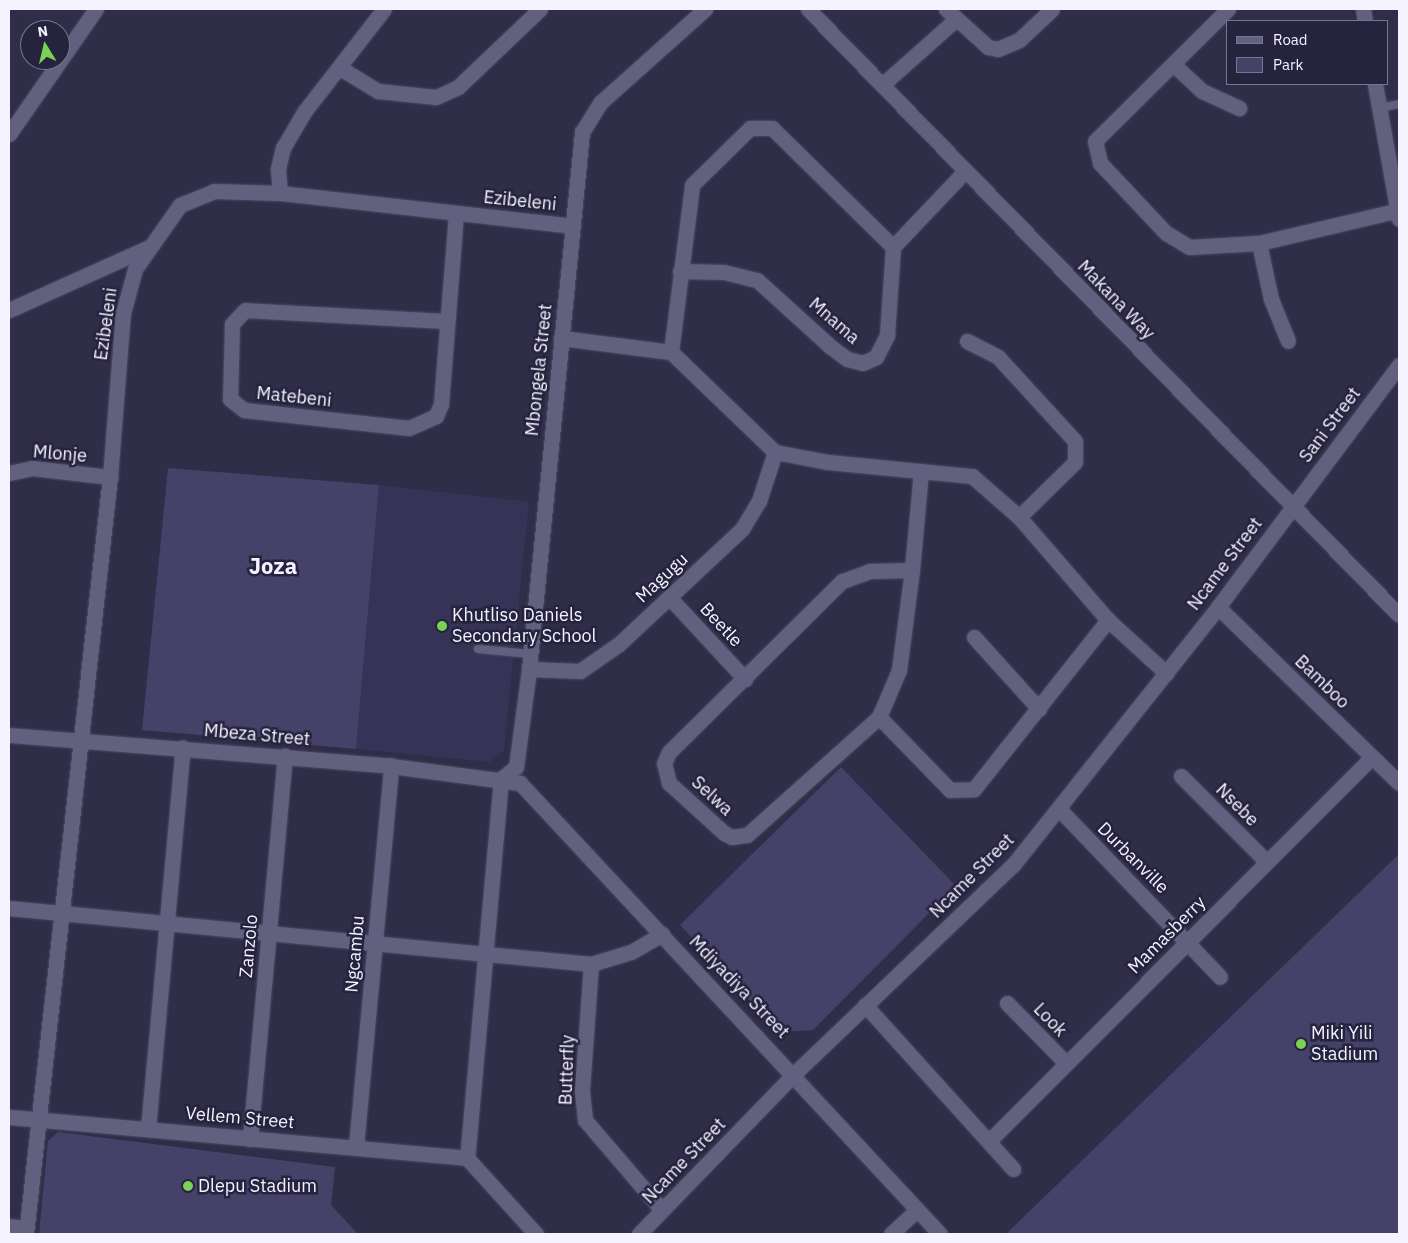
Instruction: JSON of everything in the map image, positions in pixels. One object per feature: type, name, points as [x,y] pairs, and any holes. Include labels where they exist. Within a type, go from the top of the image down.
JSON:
[{"type":"street","points":[[11,127],[96,9]]},
{"type":"street","points":[[280,193],[278,170],[283,148],[384,9]]},
{"type":"street","points":[[340,68],[378,92],[436,97],[458,87],[540,9]]},
{"type":"street","name":"Mbongela Street","points":[[501,779],[516,768],[531,654],[579,149],[587,119],[705,9]]},
{"type":"street","name":"Makana Way","points":[[808,9],[883,84],[1290,509],[1399,615]]},
{"type":"street","points":[[883,84],[951,14],[988,47],[998,49],[1019,40],[1052,9]]},
{"type":"street","points":[[1228,9],[1095,141],[1096,155],[1166,233],[1178,242],[1189,247],[1259,243],[1397,215],[1375,85]]},
{"type":"street","points":[[1172,64],[1202,91],[1239,108]]},
{"type":"street","points":[[671,352],[692,185],[739,137],[761,125],[772,128],[893,247],[965,171]]},
{"type":"street","name":"Ezibeleni","points":[[26,1231],[40,1120],[110,477],[123,313],[135,269],[147,248],[180,205],[195,196],[214,191],[280,193],[572,226]]},
{"type":"street","name":"Matebeni","points":[[446,321],[245,310],[232,324],[230,399],[244,410],[409,428],[424,424],[436,416],[441,404],[446,321],[456,214]]},
{"type":"street","points":[[1259,243],[1270,299],[1288,341]]},
{"type":"street","name":"Mnama","points":[[680,271],[724,272],[757,280],[831,347],[847,359],[863,362],[876,357],[887,335],[893,247]]},
{"type":"street","points":[[9,310],[147,248]]},
{"type":"street","points":[[561,338],[671,352],[775,452],[972,476],[1019,517],[1108,620],[1166,672]]},
{"type":"street","points":[[967,341],[998,357],[1075,440],[1075,462],[1019,517]]},
{"type":"street","name":"Sani Street","points":[[1290,509],[1399,364]]},
{"type":"street","name":"Magugu","points":[[529,670],[580,671],[595,664],[669,597],[752,516],[775,452]]},
{"type":"street","name":"Mlonje","points":[[9,473],[32,468],[110,477]]},
{"type":"street","name":"Selwa","points":[[912,570],[870,571],[842,581],[668,752],[664,763],[670,782],[732,837],[747,835],[759,826],[879,717],[899,670],[912,570],[921,471]]},
{"type":"street","name":"Ncame Street","points":[[639,1234],[795,1074],[1013,865],[1060,810],[1218,607],[1290,509]]},
{"type":"street","name":"Beetle","points":[[669,597],[745,678]]},
{"type":"street","name":"Bamboo","points":[[1218,607],[1399,783]]},
{"type":"street","points":[[879,717],[950,790],[966,792],[983,782],[1108,620]]},
{"type":"street","points":[[974,638],[1039,709]]},
{"type":"street","name":"Mbeza Street","points":[[9,735],[285,756],[501,779]]},
{"type":"street","points":[[148,1129],[183,748]]},
{"type":"street","name":"Zanzolo","points":[[250,1139],[285,756]]},
{"type":"street","name":"Mamasberry","points":[[990,1140],[1065,1062],[1372,757]]},
{"type":"street","name":"Ngcambu","points":[[356,1146],[391,766]]},
{"type":"street","name":"Nsebe","points":[[1181,776],[1266,861]]},
{"type":"street","points":[[501,779],[483,952],[467,1158],[536,1234]]},
{"type":"street","name":"Mdiyadiya Street","points":[[501,779],[520,783],[795,1074],[940,1234]]},
{"type":"street","name":"Durbanville","points":[[1060,810],[1188,940],[1220,977]]},
{"type":"street","points":[[9,908],[483,952],[591,964],[630,952],[662,934]]},
{"type":"street","name":"Butterfly","points":[[591,964],[582,1091],[585,1120],[662,1210]]},
{"type":"street","name":"Look","points":[[1008,1003],[1065,1062]]},
{"type":"street","points":[[865,1006],[990,1140],[1013,1169]]},
{"type":"street","name":"Vellem Street","points":[[9,1117],[250,1139],[356,1146],[467,1158]]},
{"type":"street","points":[[891,1234],[917,1210]]},
{"type":"street","points":[[9,1226],[26,1231]]},
{"type":"lane","points":[[1379,108],[1399,104]]},
{"type":"lane","points":[[478,649],[531,654]]},
{"type":"shaded area","name":"Khutliso Daniels Secondary School","points":[[379,485],[529,502],[504,750],[490,762],[356,749]]},
{"type":"green space","points":[[168,468],[379,485],[356,749],[142,730]]},
{"type":"green space","points":[[841,767],[956,886],[813,1030],[778,1032],[680,925]]},
{"type":"green space","name":"Miki Yili Stadium","points":[[1399,854],[1399,1234],[1006,1234]]},
{"type":"green space","name":"Dlepu Stadium","points":[[58,1132],[335,1167],[331,1205],[358,1234],[39,1234],[48,1141]]},
{"type":"place","name":"Khutliso Daniels Secondary School","points":[[442,626]]},
{"type":"place","name":"Miki Yili Stadium","points":[[1301,1044]]},
{"type":"place","name":"Dlepu Stadium","points":[[188,1186]]},
{"type":"district","name":"Joza","points":[[273,566]]}]
